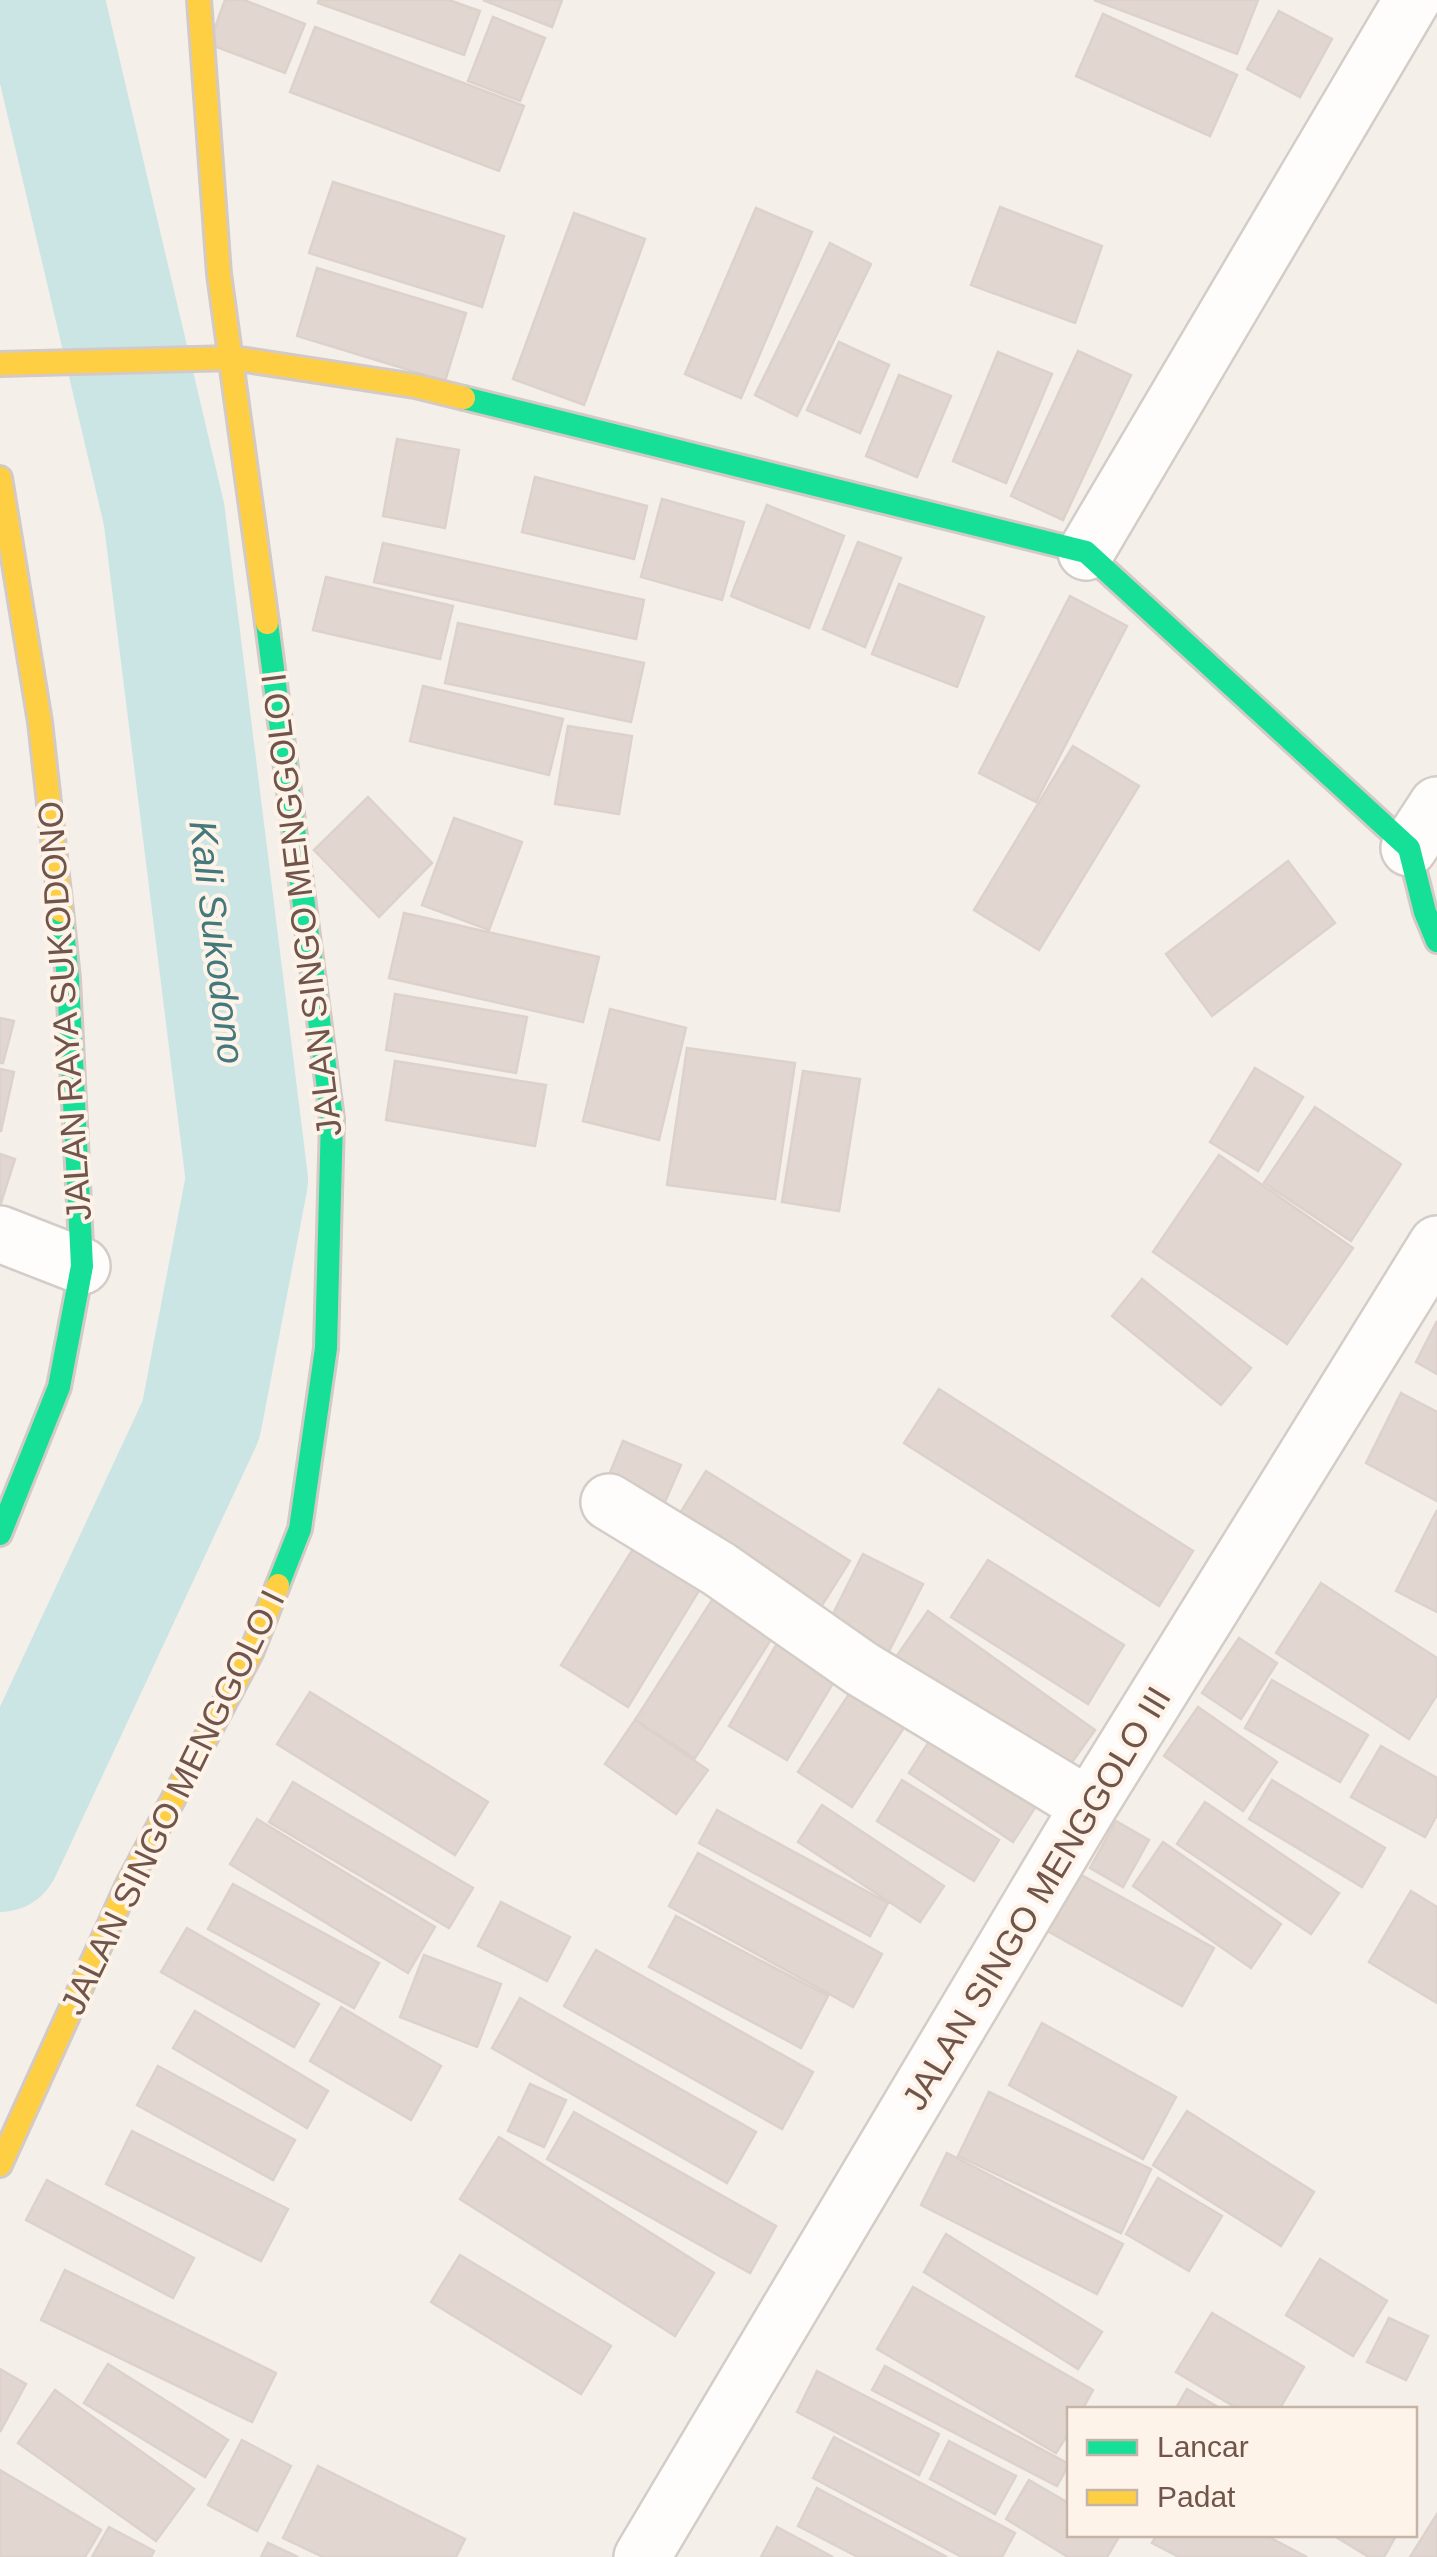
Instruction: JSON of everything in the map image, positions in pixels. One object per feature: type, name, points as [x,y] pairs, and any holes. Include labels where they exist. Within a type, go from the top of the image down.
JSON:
[{"type":"street","name":"JALAN SINGO MENGGOLO I","points":[[0,2165],[128,1884],[251,1653],[300,1529],[326,1348],[332,1119],[219,274],[199,0]]},
{"type":"street","points":[[1086,552],[1412,0]]},
{"type":"street","points":[[9,363],[201,356],[415,386],[1086,552],[1423,826],[1424,912],[1437,941]]},
{"type":"street","name":"JALAN RAYA SUKODONO","points":[[0,478],[40,722],[66,959],[82,1266],[59,1387],[0,1534]]},
{"type":"street","points":[[0,1234],[82,1266]]},
{"type":"street","name":"JALAN SINGO MENGGOLO III","points":[[642,2557],[1089,1806],[1437,1244]]},
{"type":"street","points":[[609,1502],[862,1668],[1089,1806]]},
{"type":"building","points":[[225,0],[244,0],[305,24],[285,73],[209,44]]},
{"type":"building","points":[[449,0],[480,11],[464,55],[318,3]]},
{"type":"building","points":[[483,0],[562,0],[552,27]]},
{"type":"building","points":[[1094,0],[1258,0],[1237,54]]},
{"type":"building","points":[[1279,11],[1332,39],[1300,97],[1247,69]]},
{"type":"building","points":[[1103,14],[1237,75],[1210,136],[1076,76]]},
{"type":"building","points":[[493,17],[545,38],[520,101],[468,81]]},
{"type":"building","points":[[315,27],[524,106],[499,171],[290,92]]},
{"type":"building","points":[[333,182],[504,236],[482,307],[309,253]]},
{"type":"building","points":[[1000,207],[1102,246],[1075,323],[971,285]]},
{"type":"building","points":[[756,208],[812,232],[741,398],[685,374]]},
{"type":"building","points":[[574,213],[645,239],[584,405],[513,379]]},
{"type":"building","points":[[830,243],[871,264],[797,416],[755,395]]},
{"type":"building","points":[[317,268],[466,313],[445,381],[297,336]]},
{"type":"building","points":[[839,342],[889,365],[860,433],[807,410]]},
{"type":"building","points":[[1078,351],[1131,375],[1063,520],[1011,496]]},
{"type":"building","points":[[998,352],[1052,374],[1006,483],[953,461]]},
{"type":"building","points":[[899,375],[951,396],[917,477],[866,456]]},
{"type":"building","points":[[397,439],[459,450],[445,528],[383,516]]},
{"type":"building","points":[[535,477],[647,506],[634,559],[522,532]]},
{"type":"building","points":[[662,499],[744,522],[722,600],[641,577]]},
{"type":"building","points":[[767,505],[844,536],[809,628],[731,596]]},
{"type":"building","points":[[858,542],[901,558],[865,647],[823,629]]},
{"type":"building","points":[[383,543],[644,600],[636,639],[374,582]]},
{"type":"building","points":[[326,577],[453,606],[440,659],[313,630]]},
{"type":"building","points":[[899,584],[984,617],[957,687],[872,654]]},
{"type":"building","points":[[1070,596],[1127,626],[1036,802],[979,773]]},
{"type":"building","points":[[458,623],[644,663],[631,722],[445,683]]},
{"type":"building","points":[[423,686],[563,719],[549,775],[410,741]]},
{"type":"building","points":[[568,726],[632,736],[619,814],[555,804]]},
{"type":"building","points":[[1073,746],[1139,786],[1039,950],[974,910]]},
{"type":"building","points":[[368,797],[432,863],[379,917],[314,850]]},
{"type":"building","points":[[454,818],[522,842],[489,930],[422,905]]},
{"type":"building","points":[[1288,861],[1335,923],[1212,1016],[1166,954]]},
{"type":"building","points":[[404,913],[599,957],[583,1022],[389,978]]},
{"type":"building","points":[[395,994],[527,1017],[516,1073],[386,1050]]},
{"type":"building","points":[[610,1009],[686,1028],[659,1140],[583,1121]]},
{"type":"building","points":[[0,1018],[14,1021],[3,1063],[0,1063]]},
{"type":"building","points":[[687,1048],[795,1063],[775,1199],[667,1185]]},
{"type":"building","points":[[395,1061],[546,1085],[535,1146],[386,1120]]},
{"type":"building","points":[[1255,1068],[1303,1097],[1258,1171],[1210,1142]]},
{"type":"building","points":[[0,1069],[14,1072],[1,1131],[0,1131]]},
{"type":"building","points":[[803,1071],[860,1079],[839,1211],[782,1202]]},
{"type":"building","points":[[1315,1107],[1401,1164],[1351,1241],[1264,1183]]},
{"type":"building","points":[[0,1154],[15,1159],[1,1203],[0,1202]]},
{"type":"building","points":[[1219,1155],[1353,1248],[1287,1344],[1153,1252]]},
{"type":"building","points":[[1142,1279],[1251,1368],[1221,1405],[1112,1316]]},
{"type":"building","points":[[1437,1321],[1437,1374],[1416,1362]]},
{"type":"building","points":[[939,1389],[1193,1551],[1159,1606],[904,1443]]},
{"type":"building","points":[[1401,1393],[1437,1412],[1437,1501],[1366,1463]]},
{"type":"building","points":[[623,1441],[681,1465],[661,1511],[604,1487]]},
{"type":"building","points":[[706,1471],[850,1561],[814,1618],[671,1528]]},
{"type":"building","points":[[1437,1510],[1437,1612],[1396,1591]]},
{"type":"building","points":[[633,1549],[700,1589],[628,1707],[561,1665]]},
{"type":"building","points":[[863,1554],[923,1584],[882,1665],[823,1634]]},
{"type":"building","points":[[988,1560],[1124,1645],[1088,1704],[951,1617]]},
{"type":"building","points":[[1321,1583],[1437,1658],[1437,1695],[1409,1739],[1276,1653]]},
{"type":"building","points":[[714,1597],[774,1635],[695,1758],[635,1720]]},
{"type":"building","points":[[928,1611],[1095,1730],[1060,1779],[894,1660]]},
{"type":"building","points":[[1239,1638],[1277,1663],[1241,1719],[1202,1693]]},
{"type":"building","points":[[779,1640],[838,1675],[787,1760],[729,1726]]},
{"type":"building","points":[[1272,1680],[1368,1735],[1340,1782],[1245,1728]]},
{"type":"building","points":[[851,1691],[905,1726],[852,1807],[798,1772]]},
{"type":"building","points":[[310,1692],[488,1802],[455,1855],[277,1744]]},
{"type":"building","points":[[1198,1707],[1277,1762],[1243,1811],[1164,1756]]},
{"type":"building","points":[[635,1720],[708,1770],[676,1814],[605,1764]]},
{"type":"building","points":[[932,1737],[1036,1806],[1013,1842],[909,1773]]},
{"type":"building","points":[[1381,1746],[1437,1778],[1437,1815],[1425,1837],[1351,1797]]},
{"type":"building","points":[[902,1780],[999,1840],[974,1881],[877,1821]]},
{"type":"building","points":[[1272,1780],[1385,1848],[1362,1887],[1249,1819]]},
{"type":"building","points":[[293,1782],[473,1888],[449,1928],[269,1822]]},
{"type":"building","points":[[1205,1802],[1339,1893],[1311,1934],[1177,1844]]},
{"type":"building","points":[[822,1805],[944,1886],[920,1922],[798,1842]]},
{"type":"building","points":[[717,1810],[888,1903],[870,1936],[699,1843]]},
{"type":"building","points":[[257,1819],[435,1927],[408,1973],[230,1864]]},
{"type":"building","points":[[1116,1821],[1149,1840],[1123,1887],[1090,1868]]},
{"type":"building","points":[[1163,1842],[1281,1924],[1251,1968],[1133,1886]]},
{"type":"building","points":[[698,1853],[882,1954],[853,2007],[669,1906]]},
{"type":"building","points":[[1076,1872],[1214,1948],[1182,2006],[1044,1929]]},
{"type":"building","points":[[233,1884],[379,1963],[354,2008],[208,1929]]},
{"type":"building","points":[[1411,1891],[1437,1907],[1437,2003],[1369,1962]]},
{"type":"building","points":[[501,1902],[570,1937],[547,1981],[478,1946]]},
{"type":"building","points":[[676,1916],[828,1996],[801,2048],[649,1967]]},
{"type":"building","points":[[187,1928],[319,2004],[294,2047],[161,1972]]},
{"type":"building","points":[[596,1950],[813,2072],[782,2129],[564,2006]]},
{"type":"building","points":[[424,1955],[501,1984],[477,2047],[400,2017]]},
{"type":"building","points":[[520,1998],[756,2132],[727,2183],[492,2048]]},
{"type":"building","points":[[341,2007],[441,2066],[411,2120],[310,2061]]},
{"type":"building","points":[[195,2011],[328,2091],[307,2128],[173,2048]]},
{"type":"building","points":[[1042,2023],[1176,2097],[1143,2159],[1009,2085]]},
{"type":"building","points":[[158,2066],[295,2140],[273,2180],[137,2105]]},
{"type":"building","points":[[530,2084],[566,2100],[544,2147],[508,2131]]},
{"type":"building","points":[[989,2092],[1151,2169],[1121,2233],[958,2156]]},
{"type":"building","points":[[1187,2111],[1314,2192],[1281,2246],[1153,2165]]},
{"type":"building","points":[[574,2112],[776,2226],[750,2273],[547,2159]]},
{"type":"building","points":[[132,2131],[288,2209],[261,2261],[106,2184]]},
{"type":"building","points":[[499,2137],[714,2273],[675,2336],[460,2199]]},
{"type":"building","points":[[947,2153],[1123,2244],[1097,2294],[921,2205]]},
{"type":"building","points":[[1158,2178],[1222,2216],[1189,2271],[1126,2234]]},
{"type":"building","points":[[47,2180],[194,2258],[173,2298],[26,2220]]},
{"type":"building","points":[[946,2234],[1102,2332],[1078,2369],[924,2272]]},
{"type":"building","points":[[460,2255],[611,2346],[581,2394],[431,2302]]},
{"type":"building","points":[[1320,2259],[1387,2301],[1353,2356],[1286,2315]]},
{"type":"building","points":[[65,2270],[276,2373],[252,2422],[41,2320]]},
{"type":"building","points":[[913,2287],[1093,2390],[1084,2407],[1067,2407],[1067,2436],[1056,2453],[877,2349]]},
{"type":"building","points":[[1212,2313],[1304,2367],[1281,2407],[1235,2407],[1176,2372]]},
{"type":"building","points":[[1389,2318],[1428,2336],[1406,2380],[1367,2362]]},
{"type":"building","points":[[108,2364],[228,2440],[205,2477],[84,2403]]},
{"type":"building","points":[[885,2366],[1067,2463],[1067,2468],[1057,2486],[872,2390]]},
{"type":"building","points":[[0,2369],[26,2384],[0,2432]]},
{"type":"building","points":[[817,2371],[939,2434],[919,2475],[797,2412]]},
{"type":"building","points":[[1187,2389],[1218,2407],[1177,2407]]},
{"type":"building","points":[[55,2390],[194,2489],[156,2541],[18,2443]]},
{"type":"building","points":[[834,2437],[1015,2533],[1002,2557],[962,2557],[813,2478]]},
{"type":"building","points":[[242,2440],[291,2466],[257,2531],[208,2505]]},
{"type":"building","points":[[949,2441],[1016,2476],[995,2514],[930,2479]]},
{"type":"building","points":[[318,2466],[465,2539],[456,2557],[323,2557],[283,2538]]},
{"type":"building","points":[[0,2470],[101,2530],[85,2557],[0,2557]]},
{"type":"building","points":[[1029,2480],[1067,2502],[1067,2537],[1119,2537],[1107,2557],[1068,2557],[1006,2519]]},
{"type":"building","points":[[817,2488],[947,2557],[858,2557],[798,2526]]},
{"type":"building","points":[[1437,2514],[1437,2557],[1410,2557]]},
{"type":"building","points":[[109,2527],[154,2551],[151,2557],[92,2557]]},
{"type":"building","points":[[777,2527],[833,2557],[761,2557]]},
{"type":"building","points":[[1155,2537],[1269,2537],[1307,2557],[1179,2557],[1152,2543]]},
{"type":"building","points":[[1336,2537],[1395,2537],[1384,2557],[1369,2557]]},
{"type":"building","points":[[268,2543],[298,2557],[261,2557]]},
{"type":"waterway","name":"Kali Sukodono","points":[[0,1851],[201,1420],[247,1180],[164,514],[43,0]]},
{"type":"traffic: fast","points":[[464,398],[1086,552],[1409,848],[1425,912],[1437,941]]},
{"type":"traffic: fast","points":[[267,623],[332,1119],[326,1348],[300,1529],[278,1585]]},
{"type":"traffic: fast","points":[[0,1534],[59,1387],[82,1266],[61,911]]},
{"type":"traffic: slow","points":[[199,0],[219,274],[267,623]]},
{"type":"traffic: slow","points":[[0,364],[233,358],[415,386],[464,398]]},
{"type":"traffic: slow","points":[[0,478],[40,722],[61,911]]},
{"type":"traffic: slow","points":[[0,2165],[128,1884],[251,1653],[278,1585]]}]
